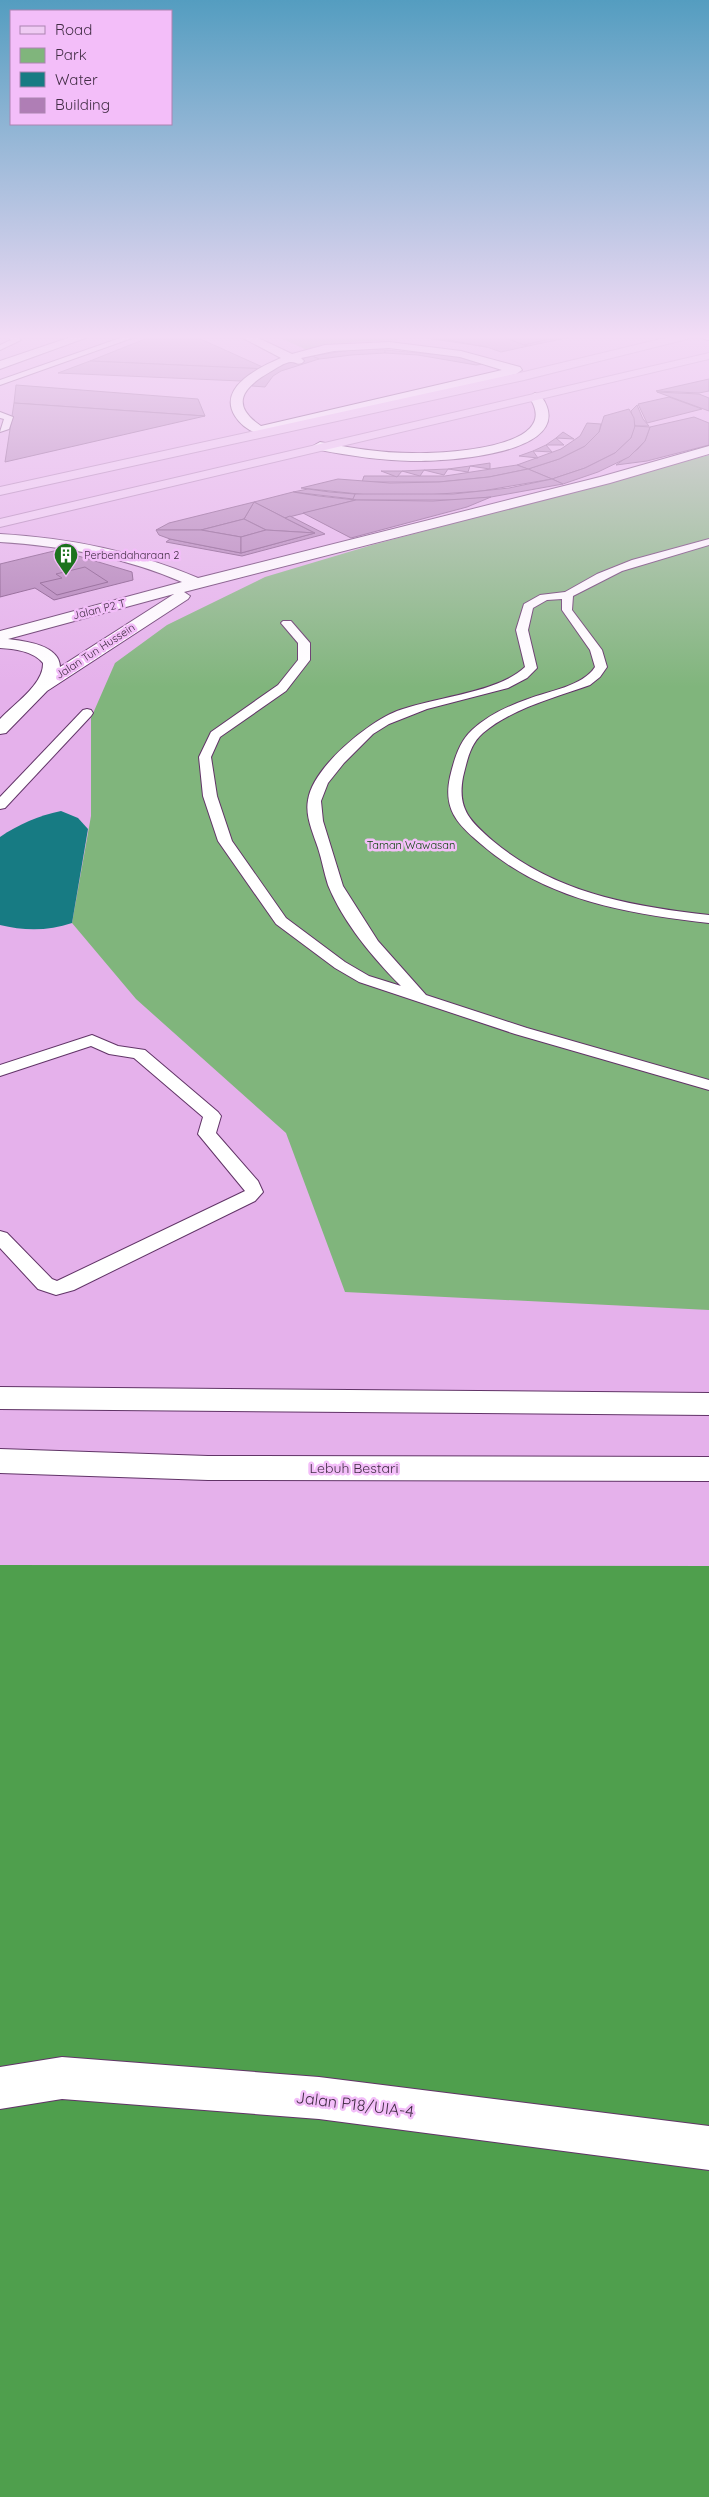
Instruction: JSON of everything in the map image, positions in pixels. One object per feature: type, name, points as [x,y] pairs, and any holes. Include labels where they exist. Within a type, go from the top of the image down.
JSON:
[{"type":"main road","points":[[0,491],[171,454]]},
{"type":"main road","points":[[0,523],[289,454]]},
{"type":"street","points":[[361,454],[408,457],[473,454]]},
{"type":"street","name":"Jalan P2 T","points":[[0,636],[53,620],[199,584],[291,558],[605,480],[697,454]]},
{"type":"street","points":[[0,538],[57,543],[100,551],[167,569],[199,584]]},
{"type":"street","name":"Jalan Tun Hussein","points":[[0,729],[41,687],[199,584]]},
{"type":"street","points":[[0,643],[19,645],[46,655],[52,662],[52,670],[41,687]]},
{"type":"street","points":[[0,1398],[709,1404]]},
{"type":"street","name":"Lebuh Bestari","points":[[0,1461],[218,1468],[709,1469]]},
{"type":"street","name":"Jalan P18/UIA-4","points":[[0,2088],[62,2078],[309,2098],[709,2148]]},
{"type":"lane","points":[[429,1001],[404,982],[354,917],[336,885],[316,816],[314,801],[317,789],[344,756],[376,726],[412,711],[450,699],[503,686],[526,673],[531,668],[522,630],[528,606],[544,597],[568,595],[590,580],[636,562],[709,542]]},
{"type":"lane","points":[[568,595],[567,610],[596,650],[601,667],[596,675],[586,682],[498,716],[477,731],[463,748],[454,786],[453,803],[465,822],[487,844],[533,877],[566,892],[654,913],[709,919]]},
{"type":"lane","points":[[287,623],[304,643],[304,660],[282,688],[215,735],[205,757],[210,796],[225,842],[281,921],[340,966],[364,979],[521,1031],[709,1085]]},
{"type":"lane","points":[[0,804],[87,713]]},
{"type":"lane","points":[[0,1071],[92,1040],[116,1050],[139,1053],[212,1116],[207,1134],[252,1185],[254,1192],[249,1197],[76,1281],[56,1288],[45,1284],[0,1237]]},
{"type":"green space","name":"Taman Wawasan","points":[[709,455],[709,1310],[345,1292],[286,1133],[136,999],[72,923],[91,816],[91,718],[115,663],[167,625],[265,577],[372,545]]},
{"type":"green space","points":[[0,1565],[709,1566],[709,2497],[0,2497]]},
{"type":"water","points":[[61,811],[78,818],[88,829],[72,923],[54,928],[36,929],[0,925],[0,837],[29,821]]},
{"type":"building","points":[[6,454],[42,454],[5,462]]},
{"type":"building","points":[[535,454],[538,458],[519,456]]},
{"type":"building","points":[[549,454],[570,454],[528,469],[517,465]]},
{"type":"building","points":[[570,454],[614,454],[585,468],[552,479],[528,469]]},
{"type":"building","points":[[614,454],[632,454],[598,472],[563,484],[552,479],[585,468]]},
{"type":"building","points":[[632,454],[676,454],[647,461],[616,465]]},
{"type":"building","points":[[490,463],[490,469],[470,466]]},
{"type":"building","points":[[517,465],[528,469],[489,477],[439,482],[362,482],[364,476],[445,476]]},
{"type":"building","points":[[470,466],[468,472],[448,469]]},
{"type":"building","points":[[448,469],[444,475],[424,470]]},
{"type":"building","points":[[528,469],[552,479],[482,491],[426,495],[368,495],[301,488],[338,479],[390,483],[439,482],[489,477]]},
{"type":"building","points":[[424,470],[420,476],[402,471]]},
{"type":"building","points":[[381,471],[402,471],[397,477]]},
{"type":"building","points":[[552,479],[563,484],[491,497],[460,500],[352,500],[355,494],[453,494],[509,488]]},
{"type":"building","points":[[308,489],[355,494],[353,499],[293,492]]},
{"type":"building","points":[[293,492],[356,500],[285,518],[254,502]]},
{"type":"building","points":[[491,497],[467,507],[351,538],[303,513],[356,500],[433,501]]},
{"type":"building","points":[[254,502],[315,533],[266,530],[244,519]]},
{"type":"building","points":[[254,502],[244,519],[201,530],[156,530],[169,523]]},
{"type":"building","points":[[290,516],[325,534],[242,556],[166,542],[170,539],[241,553],[315,533],[285,518]]},
{"type":"building","points":[[244,519],[266,530],[241,537],[201,530]]},
{"type":"building","points":[[156,530],[201,530],[241,537],[241,553],[170,539],[159,535]]},
{"type":"building","points":[[266,530],[315,533],[241,553],[241,537]]},
{"type":"building","name":"Perbendaharaan 2","points":[[58,550],[132,572],[133,580],[54,600],[35,588],[0,597],[0,564]]},
{"type":"building","points":[[85,567],[108,582],[57,595],[40,583],[62,578],[56,574]]},
{"type":"place","name":"Perbendaharaan 2","points":[[66,576]]}]
